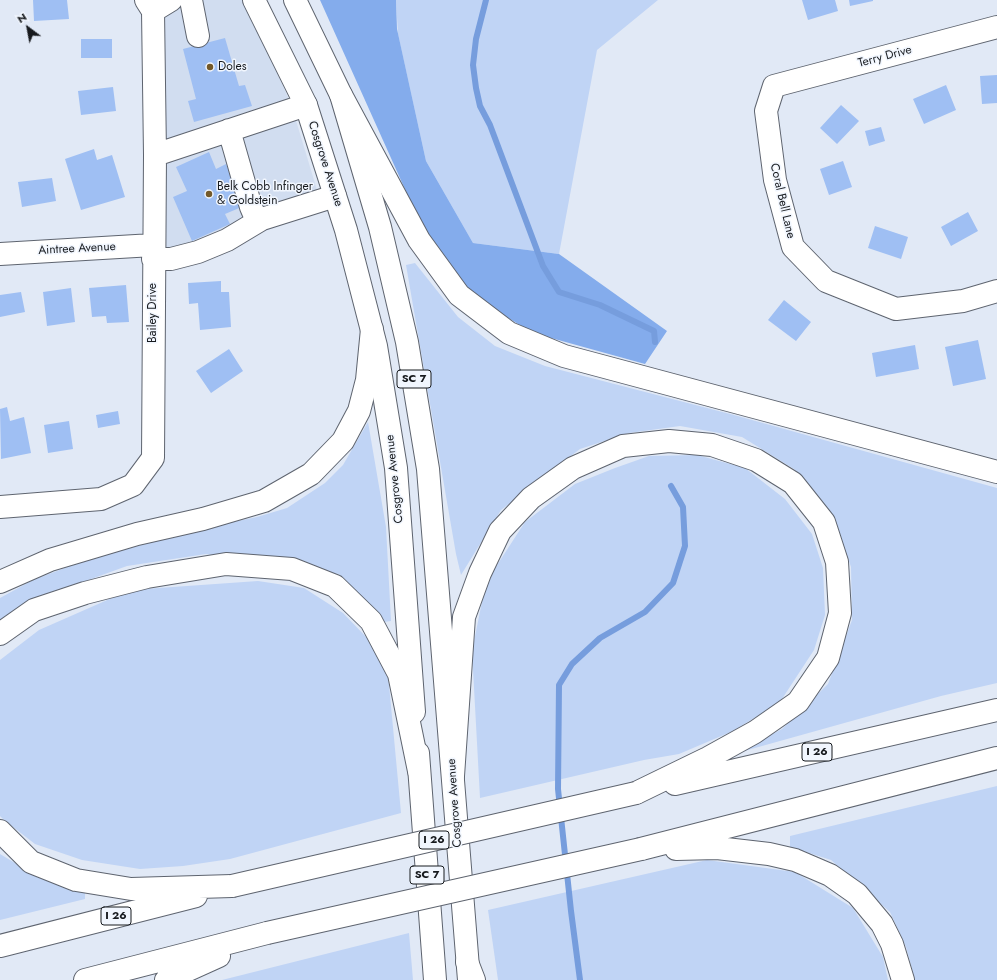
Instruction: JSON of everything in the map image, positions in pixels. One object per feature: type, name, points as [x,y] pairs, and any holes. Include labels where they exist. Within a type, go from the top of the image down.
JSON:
[{"type":"main road","points":[[191,0],[198,36]]},
{"type":"main road","name":"Cosgrove Avenue","points":[[254,0],[306,105],[346,230],[376,346],[396,468],[435,980]]},
{"type":"main road","name":"Cosgrove Avenue","points":[[295,0],[341,95],[380,227],[408,342],[428,469],[470,974]]},
{"type":"main road","name":"Bailey Drive","points":[[0,507],[101,499],[133,485],[153,458],[153,252],[157,4]]},
{"type":"main road","name":"Terry Drive","points":[[774,86],[997,27]]},
{"type":"main road","name":"Coral Bell Lane","points":[[774,86],[766,111],[775,180],[793,247],[826,281],[896,309],[963,301],[997,291]]},
{"type":"main road","points":[[341,95],[419,240],[459,295],[509,333],[564,356],[997,472]]},
{"type":"main road","points":[[155,155],[306,105]]},
{"type":"main road","points":[[229,130],[251,207],[257,221]]},
{"type":"main road","name":"Aintree Avenue","points":[[0,254],[153,252],[171,259],[198,252],[227,240],[257,221],[335,196]]},
{"type":"main road","points":[[0,582],[50,560],[137,534],[203,518],[264,500],[311,474],[343,441],[359,411],[367,380],[372,329]]},
{"type":"main road","points":[[453,776],[464,617],[480,573],[500,531],[537,493],[573,468],[623,446],[669,441],[712,445],[756,460],[794,483],[824,522],[837,562],[840,613],[828,658],[798,702],[755,732],[715,754],[636,793]]},
{"type":"main road","points":[[0,634],[34,610],[85,592],[147,577],[226,564],[292,569],[335,586],[371,621],[399,674],[419,771]]},
{"type":"main road","name":"I 26","points":[[0,946],[232,886],[997,710]]},
{"type":"main road","points":[[85,980],[267,933],[641,849],[997,758]]},
{"type":"main road","points":[[0,831],[30,862],[76,880],[131,889],[232,886]]},
{"type":"main road","points":[[641,849],[741,850],[794,860],[830,875],[857,894],[882,924],[892,944],[903,980]]},
{"type":"main road","points":[[166,980],[267,933]]},
{"type":"shaded area","points":[[146,0],[242,0],[255,23],[291,104],[323,210],[153,272]]},
{"type":"shaded area","points":[[320,0],[396,0],[397,29],[426,161],[473,243],[559,254],[667,331],[645,364],[533,333],[482,302],[448,270],[426,236]]},
{"type":"shaded area","points":[[396,0],[658,0],[597,50],[559,254],[473,243],[426,161],[398,34]]},
{"type":"shaded area","points":[[415,263],[458,317],[495,346],[545,366],[734,415],[997,488],[997,683],[941,696],[737,753],[782,729],[828,684],[852,620],[851,567],[835,520],[794,469],[742,437],[680,426],[629,433],[580,449],[501,510],[461,575],[456,554],[406,265]]},
{"type":"shaded area","points":[[368,422],[386,527],[391,621],[384,622],[339,574],[206,554],[127,566],[58,591],[0,624],[0,598],[33,580],[86,560],[208,527],[257,517],[287,508],[325,483],[343,465]]},
{"type":"shaded area","points":[[697,455],[745,468],[785,499],[812,534],[823,568],[825,615],[814,650],[780,702],[733,731],[679,754],[644,760],[480,798],[472,651],[486,582],[525,522],[575,484],[649,456]]},
{"type":"shaded area","points":[[258,581],[304,588],[343,613],[370,641],[388,674],[401,813],[230,859],[183,866],[140,869],[82,860],[35,844],[0,816],[0,660],[39,630],[130,590]]},
{"type":"shaded area","points":[[997,786],[997,980],[915,980],[906,947],[890,912],[831,860],[790,847],[790,836]]},
{"type":"shaded area","points":[[0,854],[30,872],[85,888],[85,899],[0,920]]},
{"type":"shaded area","points":[[707,860],[795,872],[853,908],[883,957],[888,980],[498,980],[488,910]]},
{"type":"shaded area","points":[[409,933],[413,980],[222,980]]},
{"type":"building","points":[[33,0],[67,0],[69,19],[34,21]]},
{"type":"building","points":[[802,0],[835,0],[838,11],[808,20]]},
{"type":"building","points":[[849,0],[873,0],[873,1],[850,6]]},
{"type":"building","name":"Doles","points":[[225,38],[239,86],[245,85],[252,106],[194,122],[188,101],[196,99],[183,49]]},
{"type":"building","points":[[81,39],[112,39],[112,58],[81,58]]},
{"type":"building","points":[[997,75],[997,103],[982,104],[980,76]]},
{"type":"building","points":[[946,85],[956,110],[924,124],[913,99]]},
{"type":"building","points":[[113,87],[116,111],[81,115],[78,91]]},
{"type":"building","points":[[841,105],[859,121],[837,144],[820,128]]},
{"type":"building","points":[[881,127],[885,141],[869,146],[865,131]]},
{"type":"building","points":[[94,149],[97,160],[112,155],[125,197],[81,210],[65,159]]},
{"type":"building","name":"Belk Cobb Infinger & Goldstein","points":[[209,152],[216,169],[226,164],[244,206],[225,214],[230,224],[192,241],[173,197],[187,191],[176,167]]},
{"type":"building","points":[[843,161],[852,187],[829,195],[820,169]]},
{"type":"building","points":[[52,178],[56,201],[22,207],[18,182]]},
{"type":"building","points":[[968,212],[978,231],[951,246],[941,227]]},
{"type":"building","points":[[875,226],[908,237],[901,259],[868,248]]},
{"type":"building","points":[[221,281],[221,292],[229,292],[231,327],[200,330],[198,303],[189,304],[188,283]]},
{"type":"building","points":[[126,285],[129,322],[107,323],[106,316],[92,317],[89,288]]},
{"type":"building","points":[[71,288],[75,322],[47,326],[43,292]]},
{"type":"building","points":[[21,292],[25,312],[0,317],[0,295]]},
{"type":"building","points":[[784,300],[811,322],[796,341],[768,320]]},
{"type":"building","points":[[978,340],[986,379],[953,386],[945,347]]},
{"type":"building","points":[[915,345],[919,369],[876,377],[872,353]]},
{"type":"building","points":[[229,349],[243,371],[211,393],[196,371]]},
{"type":"building","points":[[7,407],[10,421],[24,417],[31,453],[1,459],[0,409]]},
{"type":"building","points":[[118,411],[120,424],[98,428],[96,415]]},
{"type":"building","points":[[69,421],[73,449],[48,453],[44,425]]},
{"type":"waterway","points":[[486,0],[476,39],[473,65],[476,88],[480,106],[490,125],[543,266],[559,292],[600,305],[654,331],[655,342]]},
{"type":"waterway","points":[[580,980],[558,789],[559,685],[572,664],[600,638],[645,612],[673,583],[685,546],[683,507],[671,486]]},
{"type":"place","name":"Doles","points":[[210,67]]},
{"type":"place","name":"Belk Cobb Infinger & Goldstein","points":[[209,194]]}]
